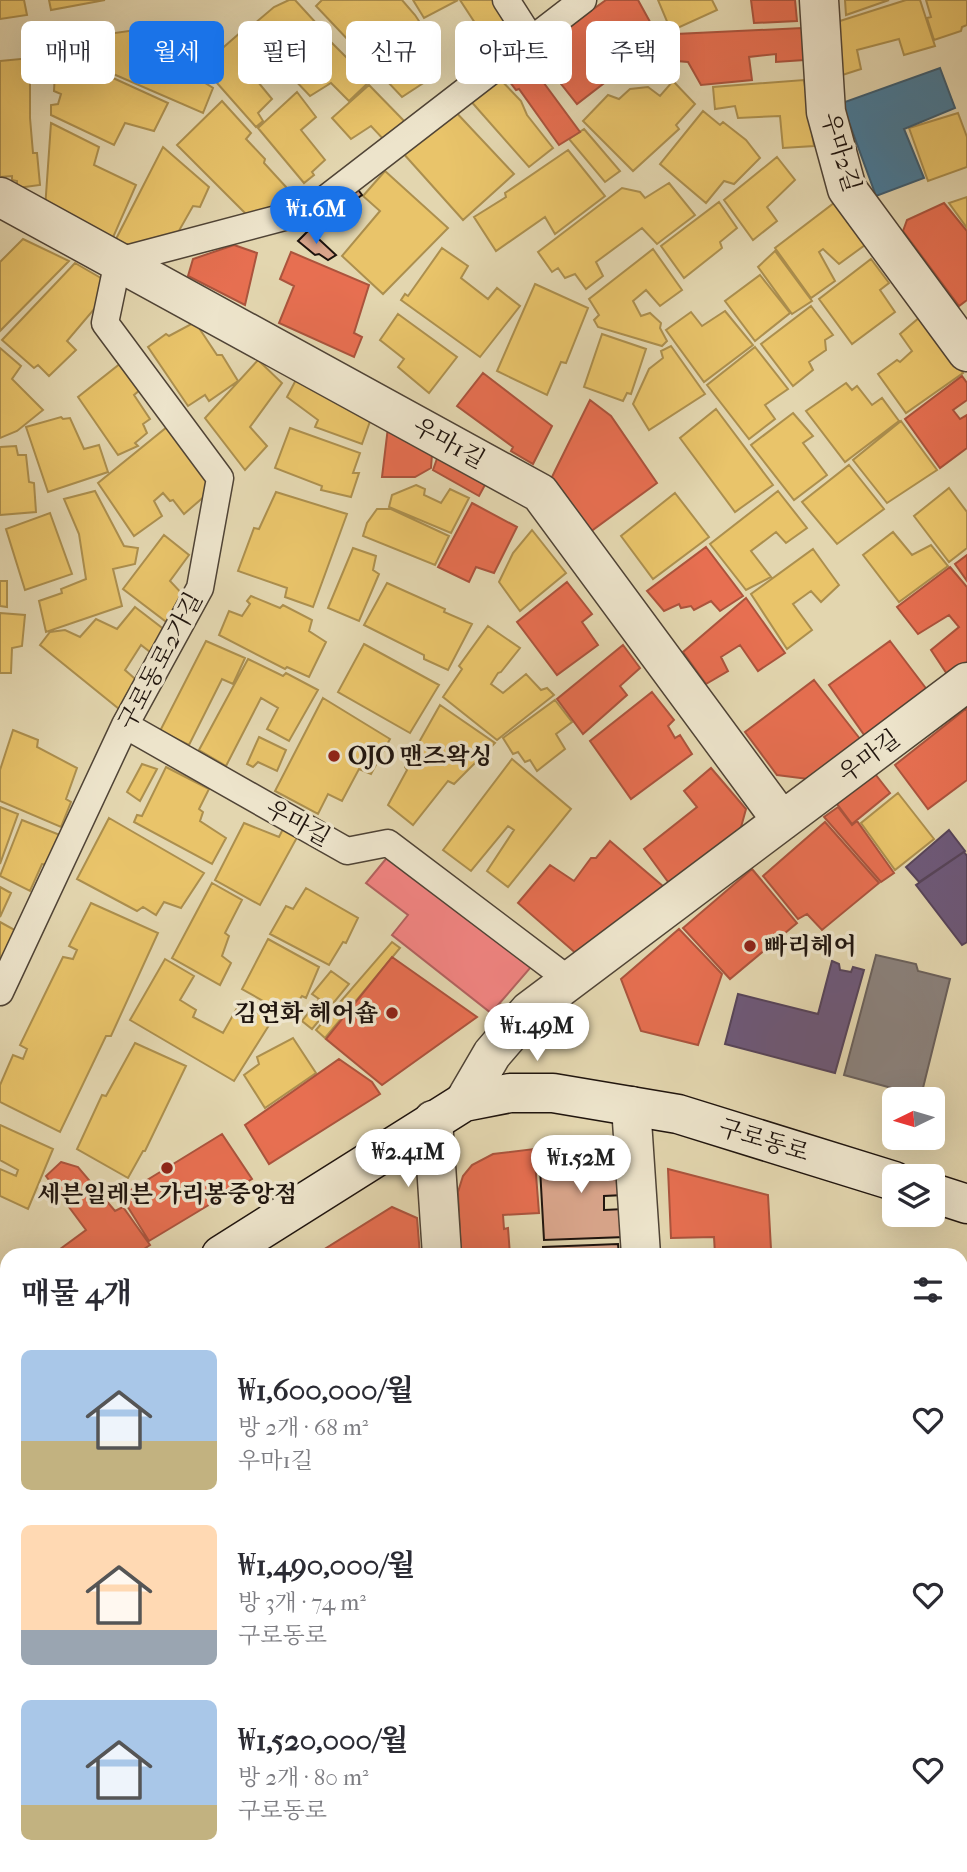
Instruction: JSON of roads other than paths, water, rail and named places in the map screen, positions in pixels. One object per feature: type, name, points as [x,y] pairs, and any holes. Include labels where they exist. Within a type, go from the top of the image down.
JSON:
[{"type":"street","name":"우마2길","points":[[819,0],[826,112],[847,189],[967,352]]},
{"type":"street","name":"우마1길","points":[[7,209],[118,261],[540,493],[782,821]]},
{"type":"street","name":"우마길","points":[[449,1111],[529,1011],[967,682]]},
{"type":"street","name":"구로동로","points":[[232,1248],[449,1111],[510,1093],[553,1093],[678,1114],[882,1177]]},
{"type":"street","points":[[631,1106],[641,1248]]},
{"type":"street","points":[[442,1248],[449,1111]]},
{"type":"street","points":[[945,1197],[967,1204]]},
{"type":"lane","points":[[506,0],[519,21]]},
{"type":"lane","points":[[555,21],[583,0]]},
{"type":"lane","points":[[118,261],[311,210],[473,84]]},
{"type":"lane","name":"구로동로2가길","points":[[0,992],[125,725],[200,588],[220,478],[105,323],[118,261]]},
{"type":"lane","name":"우마길","points":[[125,725],[347,851],[388,843],[569,980]]},
{"type":"place","name":"OJO 맨즈왁싱","points":[[334,756]]},
{"type":"place","name":"빠리헤어","points":[[750,946]]},
{"type":"place","name":"김연화 헤어숍","points":[[392,1013]]},
{"type":"place","name":"세븐일레븐 가리봉중앙점","points":[[167,1168]]}]
